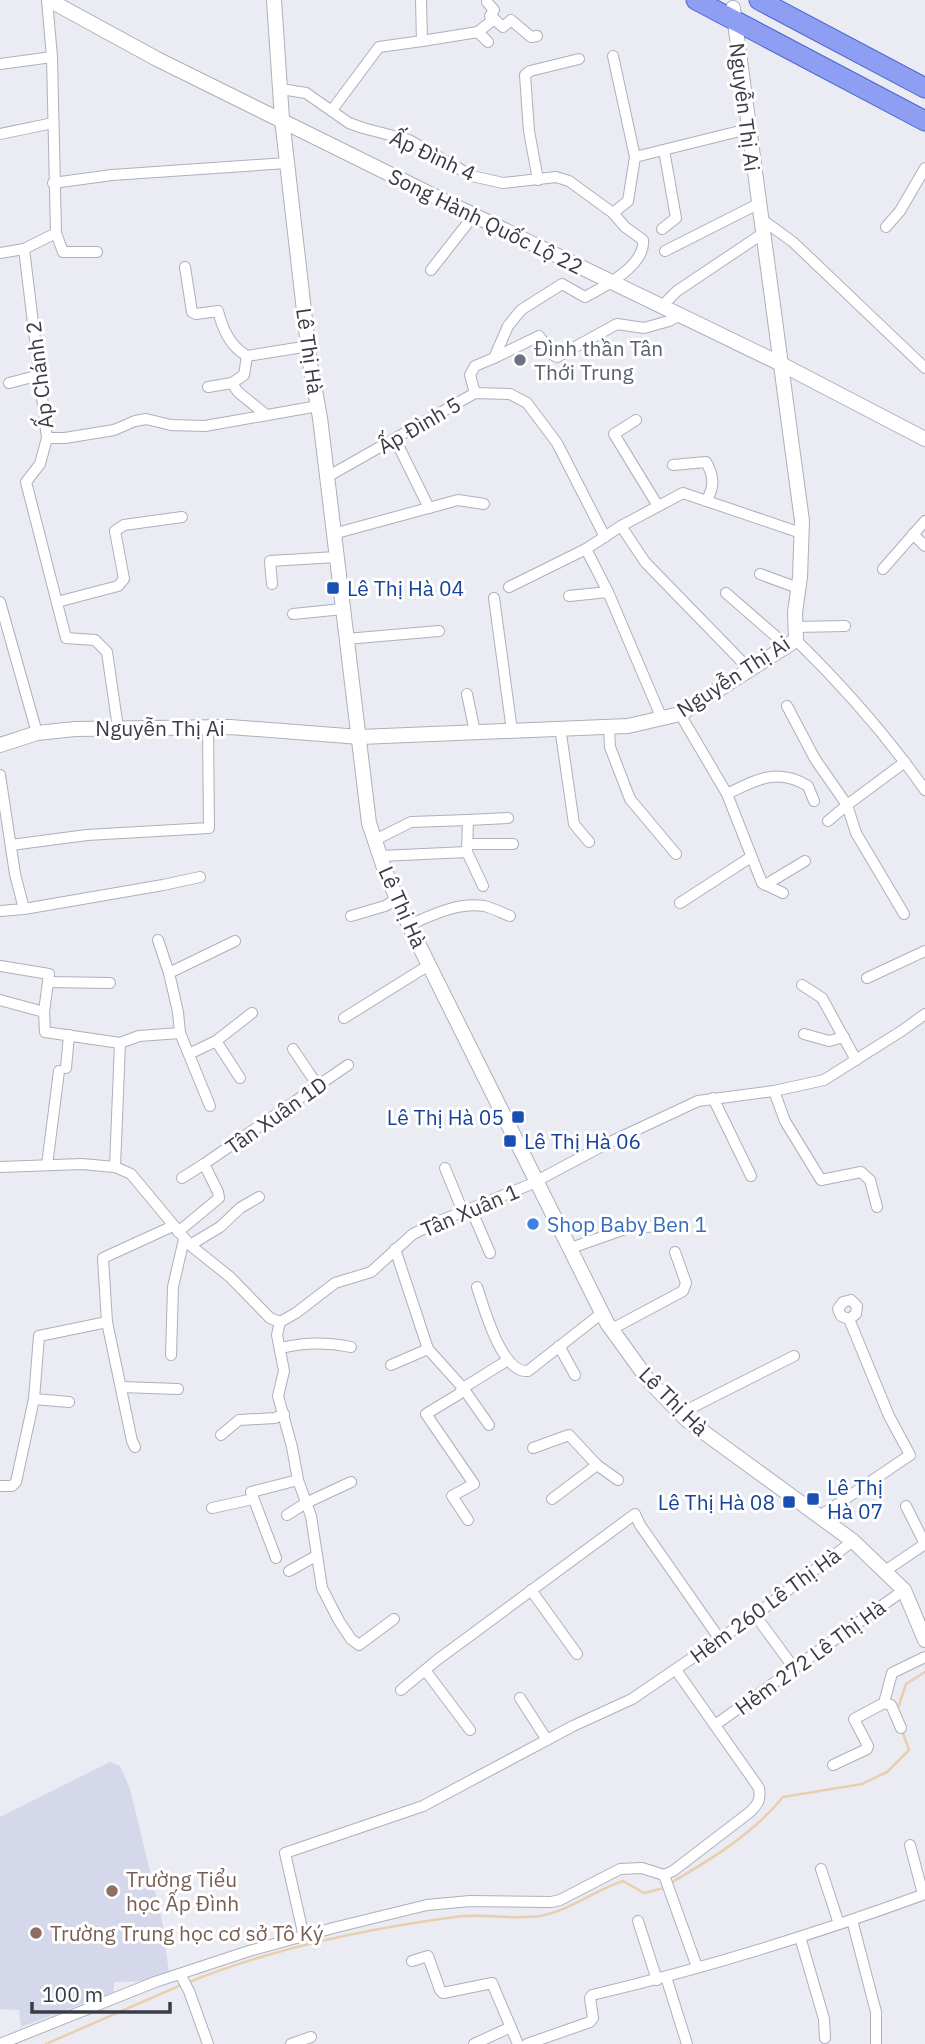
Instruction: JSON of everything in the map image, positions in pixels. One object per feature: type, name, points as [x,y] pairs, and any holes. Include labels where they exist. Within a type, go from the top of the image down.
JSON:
[{"type":"highway","points":[[696,0],[728,9],[925,111]]},
{"type":"highway","points":[[759,0],[925,88]]},
{"type":"highway","points":[[777,0],[925,78]]},
{"type":"highway","points":[[728,9],[925,121]]},
{"type":"street","points":[[48,0],[56,233],[63,252],[97,252]]},
{"type":"street","name":"Song Hành Quốc Lộ 22","points":[[48,0],[157,59],[781,364],[925,439]]},
{"type":"street","name":"Lê Thị Hà","points":[[274,0],[287,163],[369,823],[397,899],[602,1313],[649,1381],[709,1437],[853,1541],[885,1571],[904,1590],[925,1640]]},
{"type":"street","points":[[421,0],[422,41]]},
{"type":"street","points":[[491,3],[494,10],[490,16],[503,27],[511,20],[531,37],[537,36]]},
{"type":"street","name":"Nguyễn Thị Ai","points":[[0,745],[37,733],[75,729],[208,727],[360,737],[610,727],[680,714],[751,671],[792,638],[802,521],[748,129],[728,9]]},
{"type":"street","points":[[332,110],[379,47],[478,32],[494,19]]},
{"type":"street","points":[[478,32],[488,42]]},
{"type":"street","points":[[613,56],[635,157],[628,201],[613,213]]},
{"type":"street","points":[[0,64],[52,57]]},
{"type":"street","points":[[538,180],[529,131],[525,75],[530,71],[579,59]]},
{"type":"street","name":"Ấp Đình 4","points":[[281,89],[306,93],[349,123],[409,140],[472,176],[503,183],[556,177],[569,181],[613,213],[625,227],[639,235],[643,246],[637,259],[613,283]]},
{"type":"street","points":[[0,134],[53,123]]},
{"type":"street","points":[[635,157],[748,129]]},
{"type":"street","points":[[662,229],[676,218],[664,150]]},
{"type":"street","points":[[53,183],[111,175],[287,163]]},
{"type":"street","points":[[886,227],[900,211],[925,168]]},
{"type":"street","points":[[665,251],[759,211],[925,368]]},
{"type":"street","points":[[431,270],[474,215]]},
{"type":"street","points":[[0,253],[24,249],[56,233]]},
{"type":"street","points":[[662,306],[677,291],[762,234]]},
{"type":"street","name":"Ấp Chánh 2","points":[[24,249],[47,438],[40,464],[26,482],[66,638],[95,640],[107,652],[118,728]]},
{"type":"street","points":[[185,267],[192,312],[218,311],[223,330],[236,350],[247,356],[309,346]]},
{"type":"street","points":[[494,358],[508,326],[521,310],[562,284],[585,297],[613,283]]},
{"type":"street","points":[[475,393],[470,376],[475,366],[539,335],[553,355],[562,356],[617,324],[644,328],[680,315]]},
{"type":"street","points":[[208,387],[232,383],[244,374],[247,356]]},
{"type":"street","points":[[9,383],[40,375]]},
{"type":"street","points":[[232,383],[238,392],[265,414]]},
{"type":"street","name":"Ấp Đình 5","points":[[327,477],[475,393],[510,394],[527,404],[556,443],[605,537]]},
{"type":"street","points":[[47,438],[65,438],[114,430],[146,419],[171,425],[205,426],[318,406]]},
{"type":"street","points":[[636,420],[614,434],[659,506]]},
{"type":"street","points":[[395,439],[429,508]]},
{"type":"street","points":[[673,465],[706,462],[712,474],[713,490],[706,501]]},
{"type":"street","points":[[509,587],[586,549],[621,526],[683,493],[801,533]]},
{"type":"street","points":[[333,534],[458,500],[484,505]]},
{"type":"street","points":[[57,602],[118,586],[124,579],[115,531],[124,525],[182,517]]},
{"type":"street","points":[[883,569],[925,521]]},
{"type":"street","points":[[621,526],[645,562],[751,671]]},
{"type":"street","points":[[913,534],[925,546]]},
{"type":"street","points":[[586,549],[608,592],[662,719]]},
{"type":"street","points":[[272,584],[270,561],[336,557]]},
{"type":"street","points":[[760,574],[798,588]]},
{"type":"street","points":[[569,596],[608,592]]},
{"type":"street","points":[[726,593],[792,638],[834,678],[905,762],[925,790]]},
{"type":"street","points":[[494,598],[512,731]]},
{"type":"street","points":[[0,602],[37,733]]},
{"type":"street","points":[[293,614],[343,609]]},
{"type":"street","points":[[792,638],[845,626]]},
{"type":"street","points":[[346,639],[439,631]]},
{"type":"street","points":[[467,694],[475,732]]},
{"type":"street","points":[[786,706],[815,759],[847,805],[856,833],[904,915]]},
{"type":"street","points":[[680,714],[727,794],[762,883],[783,893]]},
{"type":"street","points":[[11,845],[87,835],[209,828],[208,727]]},
{"type":"street","points":[[560,727],[574,824],[589,842]]},
{"type":"street","points":[[610,727],[610,747],[629,799],[676,854]]},
{"type":"street","points":[[828,821],[905,762]]},
{"type":"street","points":[[0,775],[5,834],[11,845],[24,909]]},
{"type":"street","points":[[727,794],[756,780],[787,776],[808,786],[814,801]]},
{"type":"street","points":[[375,840],[411,822],[508,818]]},
{"type":"street","points":[[468,820],[468,848],[484,886]]},
{"type":"street","points":[[380,856],[513,844]]},
{"type":"street","points":[[680,903],[751,857]]},
{"type":"street","points":[[765,885],[805,860]]},
{"type":"street","points":[[0,911],[163,886],[200,877]]},
{"type":"street","points":[[351,916],[385,906],[397,899]]},
{"type":"street","points":[[409,925],[444,910],[463,906],[484,906],[510,916]]},
{"type":"street","points":[[158,940],[169,972],[180,1033],[210,1106]]},
{"type":"street","points":[[169,972],[235,941]]},
{"type":"street","points":[[867,978],[925,951]]},
{"type":"street","points":[[344,1018],[429,965]]},
{"type":"street","points":[[0,966],[49,974],[44,1012],[46,1032],[120,1043],[139,1036],[180,1033]]},
{"type":"street","points":[[48,982],[110,983]]},
{"type":"street","points":[[802,985],[822,998],[856,1060]]},
{"type":"street","points":[[0,1000],[44,1012]]},
{"type":"street","points":[[188,1054],[216,1041],[252,1013]]},
{"type":"street","name":"Tân Xuân 1","points":[[280,1322],[335,1283],[371,1272],[413,1234],[538,1181],[656,1119],[698,1101],[774,1091],[824,1080],[925,1014]]},
{"type":"street","points":[[804,1034],[829,1041],[844,1037]]},
{"type":"street","points":[[47,1165],[69,1035]]},
{"type":"street","points":[[216,1041],[240,1078]]},
{"type":"street","points":[[115,1167],[120,1043]]},
{"type":"street","points":[[293,1049],[318,1086]]},
{"type":"street","name":"Tân Xuân 1D","points":[[182,1178],[348,1065]]},
{"type":"street","points":[[774,1091],[785,1121],[821,1180],[861,1171],[870,1180],[877,1207]]},
{"type":"street","points":[[713,1098],[751,1176]]},
{"type":"street","name":"Tân Xuân 1D","points":[[181,1235],[219,1198],[204,1164]]},
{"type":"street","points":[[0,1167],[115,1167],[131,1174],[181,1235],[230,1277],[271,1318],[280,1322],[277,1335],[284,1371],[278,1396],[298,1480],[311,1516],[322,1588],[339,1621],[351,1639],[359,1645],[394,1619]]},
{"type":"street","points":[[445,1168],[490,1253]]},
{"type":"street","points":[[135,1447],[107,1322],[103,1258],[181,1235],[220,1227],[240,1208],[259,1197]]},
{"type":"street","points":[[570,1248],[625,1229],[656,1226]]},
{"type":"street","points":[[171,1355],[173,1287],[181,1235]]},
{"type":"street","points":[[396,1250],[428,1349],[463,1388],[489,1425]]},
{"type":"street","points":[[612,1329],[683,1291],[686,1283],[675,1252]]},
{"type":"street","points":[[477,1287],[492,1329],[518,1371],[528,1371],[602,1313]]},
{"type":"street","points":[[820,1516],[910,1455],[889,1416],[849,1319]]},
{"type":"street","points":[[0,1486],[12,1486],[16,1482],[34,1399],[39,1336],[107,1322]]},
{"type":"street","points":[[281,1348],[311,1343],[333,1343],[351,1347]]},
{"type":"street","points":[[559,1346],[575,1375]]},
{"type":"street","points":[[391,1365],[428,1349]]},
{"type":"street","points":[[681,1413],[794,1356]]},
{"type":"street","points":[[468,1520],[452,1496],[474,1484],[426,1414],[509,1360]]},
{"type":"street","points":[[121,1387],[178,1389]]},
{"type":"street","points":[[34,1399],[69,1402]]},
{"type":"street","points":[[221,1435],[239,1420],[275,1418],[284,1414]]},
{"type":"street","points":[[533,1448],[569,1436],[597,1465],[618,1480]]},
{"type":"street","points":[[552,1499],[597,1465]]},
{"type":"street","points":[[275,1558],[251,1492],[298,1480]]},
{"type":"street","points":[[287,1515],[351,1482]]},
{"type":"street","points":[[212,1508],[253,1499]]},
{"type":"street","points":[[885,1571],[925,1544],[906,1506]]},
{"type":"street","points":[[401,1690],[635,1514],[719,1638]]},
{"type":"street","name":"Hẻm 260 Lê Thị Hà","points":[[304,1937],[285,1853],[423,1806],[547,1740],[632,1699],[755,1615],[853,1541]]},
{"type":"street","points":[[289,1571],[316,1556]]},
{"type":"street","points":[[531,1590],[577,1654]]},
{"type":"street","name":"Hẻm 272 Lê Thị Hà","points":[[715,1725],[904,1590]]},
{"type":"street","points":[[755,1615],[794,1668]]},
{"type":"street","points":[[884,1703],[892,1673],[925,1657]]},
{"type":"street","points":[[425,1670],[470,1730]]},
{"type":"street","points":[[667,1881],[759,1804],[759,1788],[676,1670]]},
{"type":"street","points":[[520,1698],[547,1740]]},
{"type":"street","points":[[833,1765],[867,1749],[868,1746],[853,1720],[884,1703],[891,1704],[901,1727]]},
{"type":"street","points":[[527,2044],[590,2022],[593,2018],[592,1996],[800,1937],[924,1894],[910,1845]]},
{"type":"street","points":[[0,2044],[155,1982],[181,1976],[249,1951],[428,1905],[470,1901],[551,1902],[620,1869],[642,1868],[667,1881],[697,1967]]},
{"type":"street","points":[[821,1869],[839,1924]]},
{"type":"street","points":[[852,1920],[876,2012],[876,2044]]},
{"type":"street","points":[[638,1921],[687,2044]]},
{"type":"street","points":[[800,1937],[824,2018],[825,2038]]},
{"type":"street","points":[[412,1961],[428,1956],[443,1993],[492,1983],[518,2044]]},
{"type":"street","points":[[181,1976],[208,2044]]},
{"type":"street","points":[[474,2044],[511,2027]]},
{"type":"street","points":[[291,2044],[311,2037]]},
{"type":"shaded area","name":"Trường Tiểu học Ấp Đình","points":[[110,1762],[120,1766],[130,1789],[162,1920],[169,1973],[147,1981],[114,1982],[114,1992],[21,2027],[19,2010],[0,2009],[0,1817]]},
{"type":"waterway","points":[[897,1711],[906,1684],[925,1672]]},
{"type":"waterway","points":[[669,1884],[745,1834],[783,1797],[862,1784],[887,1772],[909,1750],[902,1730]]},
{"type":"waterway","points":[[187,1983],[251,1960],[353,1934],[466,1916],[540,1916],[561,1910],[623,1881],[644,1893],[664,1888]]},
{"type":"waterway","points":[[46,2044],[181,1985]]},
{"type":"place","name":"Đình thần Tân Thới Trung","points":[[520,360]]},
{"type":"place","name":"Lê Thị Hà 04","points":[[333,588]]},
{"type":"place","name":"Lê Thị Hà 05","points":[[518,1117]]},
{"type":"place","name":"Lê Thị Hà 06","points":[[510,1141]]},
{"type":"place","name":"Shop Baby Ben 1","points":[[533,1224]]},
{"type":"place","name":"Lê Thị Hà 07","points":[[813,1499]]},
{"type":"place","name":"Lê Thị Hà 08","points":[[789,1502]]},
{"type":"place","name":"Trường Tiểu học Ấp Đình","points":[[112,1891]]},
{"type":"place","name":"Trường Trung học cơ sở Tô Ký","points":[[36,1933]]}]
